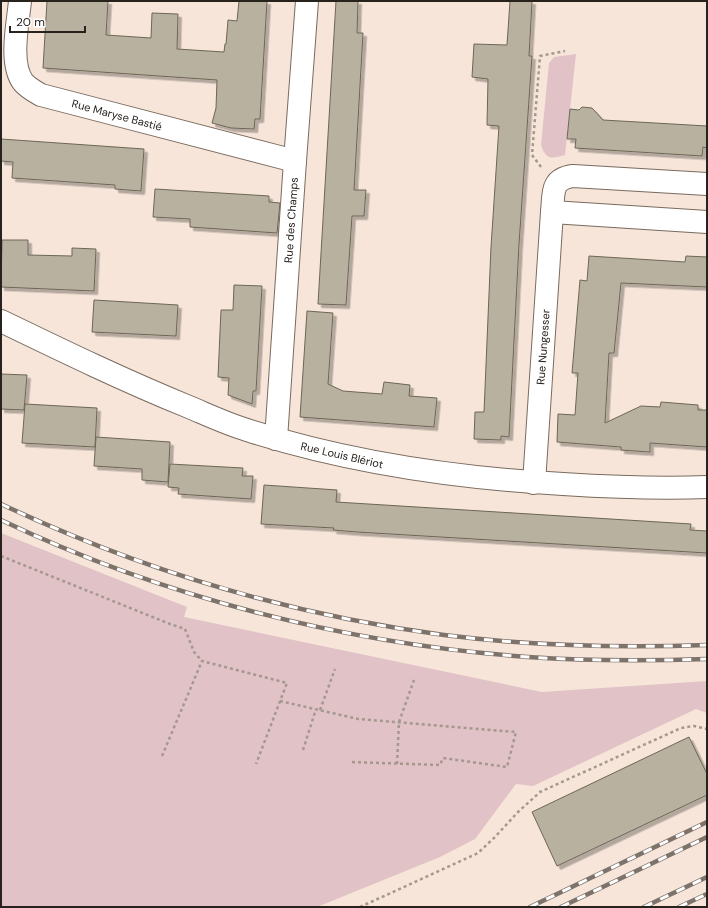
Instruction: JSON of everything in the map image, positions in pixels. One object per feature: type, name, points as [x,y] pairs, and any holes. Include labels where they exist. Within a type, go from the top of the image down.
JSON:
[{"type":"street","name":"Rue Maryse Bastié","points":[[20,1],[15,60],[17,70],[22,81],[30,89],[41,95],[294,161]]},
{"type":"street","name":"Rue des Champs","points":[[276,439],[294,161],[307,1]]},
{"type":"street","points":[[554,188],[558,181],[565,177],[572,176],[707,184]]},
{"type":"street","name":"Rue Nungesser","points":[[534,482],[554,188]]},
{"type":"street","points":[[552,212],[707,222]]},
{"type":"street","name":"Rue Louis Blériot","points":[[1,321],[135,384],[239,427],[276,439],[332,454],[392,466],[458,476],[617,487],[707,487]]},
{"type":"path","points":[[554,188],[543,169],[532,155],[540,56],[565,51]]},
{"type":"path","points":[[1,556],[185,629],[194,652],[202,661],[287,683],[256,764]]},
{"type":"path","points":[[162,756],[202,661]]},
{"type":"path","points":[[320,710],[335,669]]},
{"type":"path","points":[[397,764],[399,722],[414,680]]},
{"type":"path","points":[[280,701],[358,719],[516,732],[506,767],[443,758],[440,765],[350,762]]},
{"type":"path","points":[[302,750],[316,709]]},
{"type":"path","points":[[360,907],[478,853],[540,792],[682,728],[694,726],[707,728]]},
{"type":"shaded area","points":[[576,54],[565,155],[553,158],[547,156],[541,145],[549,63],[554,57]]},
{"type":"shaded area","points":[[1,533],[187,607],[184,617],[542,692],[707,681],[707,713],[696,709],[533,786],[516,784],[475,839],[440,857],[317,907],[1,907]]},
{"type":"building","points":[[47,1],[108,1],[106,35],[151,38],[152,13],[178,14],[177,49],[224,52],[228,20],[237,21],[239,1],[267,1],[260,119],[255,119],[254,129],[231,128],[212,123],[216,108],[217,80],[43,68]]},
{"type":"building","points":[[336,1],[358,1],[357,33],[363,33],[354,190],[366,190],[364,216],[352,216],[346,305],[318,304]]},
{"type":"building","points":[[510,1],[532,1],[529,56],[532,56],[519,244],[509,437],[501,436],[501,440],[474,439],[475,412],[484,412],[491,247],[499,126],[487,125],[488,79],[472,77],[474,44],[507,45]]},
{"type":"building","points":[[582,107],[592,108],[603,120],[707,126],[707,148],[703,147],[702,156],[575,148],[576,139],[567,139],[570,109],[579,110]]},
{"type":"building","points":[[1,139],[144,149],[141,191],[115,189],[115,185],[12,178],[13,162],[1,161]]},
{"type":"building","points":[[155,189],[269,196],[269,202],[280,203],[277,233],[190,227],[190,219],[153,217]]},
{"type":"building","points":[[2,240],[28,240],[28,255],[72,256],[72,248],[96,249],[94,291],[1,287]]},
{"type":"building","points":[[589,256],[685,262],[686,256],[707,257],[707,287],[621,283],[614,353],[609,353],[605,423],[641,406],[660,407],[661,402],[698,405],[698,410],[707,410],[707,447],[650,443],[650,452],[621,450],[621,447],[557,442],[558,414],[575,415],[578,373],[572,373],[580,280],[587,281]]},
{"type":"building","points":[[234,285],[262,286],[256,391],[253,391],[252,404],[228,395],[229,378],[218,377],[221,310],[233,310]]},
{"type":"building","points":[[94,300],[178,305],[176,336],[92,332]]},
{"type":"building","points":[[307,311],[333,313],[328,384],[343,391],[382,394],[384,382],[410,385],[409,396],[437,398],[434,427],[300,417]]},
{"type":"building","points":[[1,374],[27,375],[24,410],[1,409]]},
{"type":"building","points":[[25,404],[97,408],[95,447],[22,443]]},
{"type":"building","points":[[96,437],[170,442],[168,482],[142,480],[142,469],[94,466]]},
{"type":"building","points":[[170,464],[243,468],[242,476],[253,476],[251,499],[178,494],[179,488],[168,487]]},
{"type":"building","points":[[264,485],[337,490],[336,502],[691,524],[690,530],[707,531],[707,553],[357,532],[333,530],[334,528],[261,524]]},
{"type":"building","points":[[689,737],[707,774],[707,795],[557,866],[532,812]]},
{"type":"railway","points":[[1,504],[108,550],[162,569],[218,587],[330,615],[444,635],[509,642],[608,646],[707,645]]},
{"type":"railway","points":[[1,520],[63,548],[192,594],[258,613],[325,629],[460,651],[528,657],[618,660],[707,659]]},
{"type":"railway","points":[[530,907],[707,822]]},
{"type":"railway","points":[[561,907],[707,837]]},
{"type":"railway","points":[[644,907],[707,877]]},
{"type":"railway","points":[[679,907],[707,894]]}]
